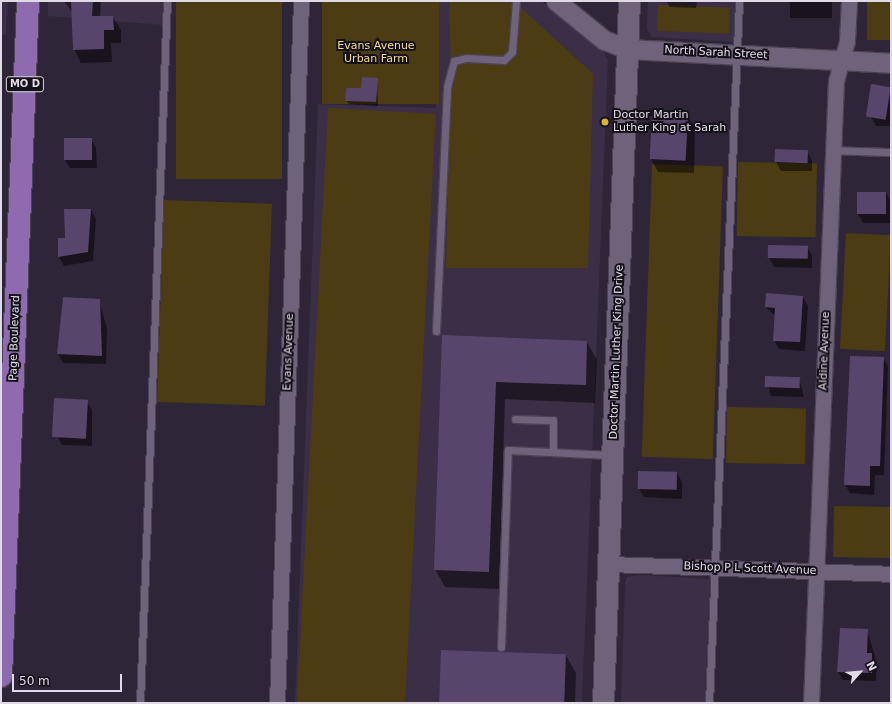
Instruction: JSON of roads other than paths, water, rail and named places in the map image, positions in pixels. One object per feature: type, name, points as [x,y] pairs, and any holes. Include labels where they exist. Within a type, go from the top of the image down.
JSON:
[{"type":"main road","name":"Page Boulevard","points":[[1,676],[28,1]]},
{"type":"main road","name":"Doctor Martin Luther King Drive","points":[[603,703],[629,1]]},
{"type":"street","name":"Evans Avenue","points":[[277,703],[301,1]]},
{"type":"street","name":"North Sarah Street","points":[[556,1],[604,40],[627,49],[737,53],[843,61],[891,62]]},
{"type":"street","name":"Aldine Avenue","points":[[811,703],[836,81],[843,61],[849,1]]},
{"type":"street","name":"Bishop P L Scott Avenue","points":[[609,564],[891,574]]},
{"type":"lane","points":[[140,703],[168,1]]},
{"type":"lane","points":[[436,331],[448,87],[454,61],[466,58],[504,60],[512,52],[516,1]]},
{"type":"lane","points":[[709,703],[739,1]]},
{"type":"lane","points":[[833,150],[891,152]]},
{"type":"lane","points":[[515,419],[553,420],[553,450]]},
{"type":"lane","points":[[501,647],[508,450],[553,450],[613,455]]},
{"type":"place","name":"Doctor Martin Luther King at Sarah","points":[[605,122]]},
{"type":"park label","name":"Evans Avenue Urban Farm","points":[[376,53]]}]
